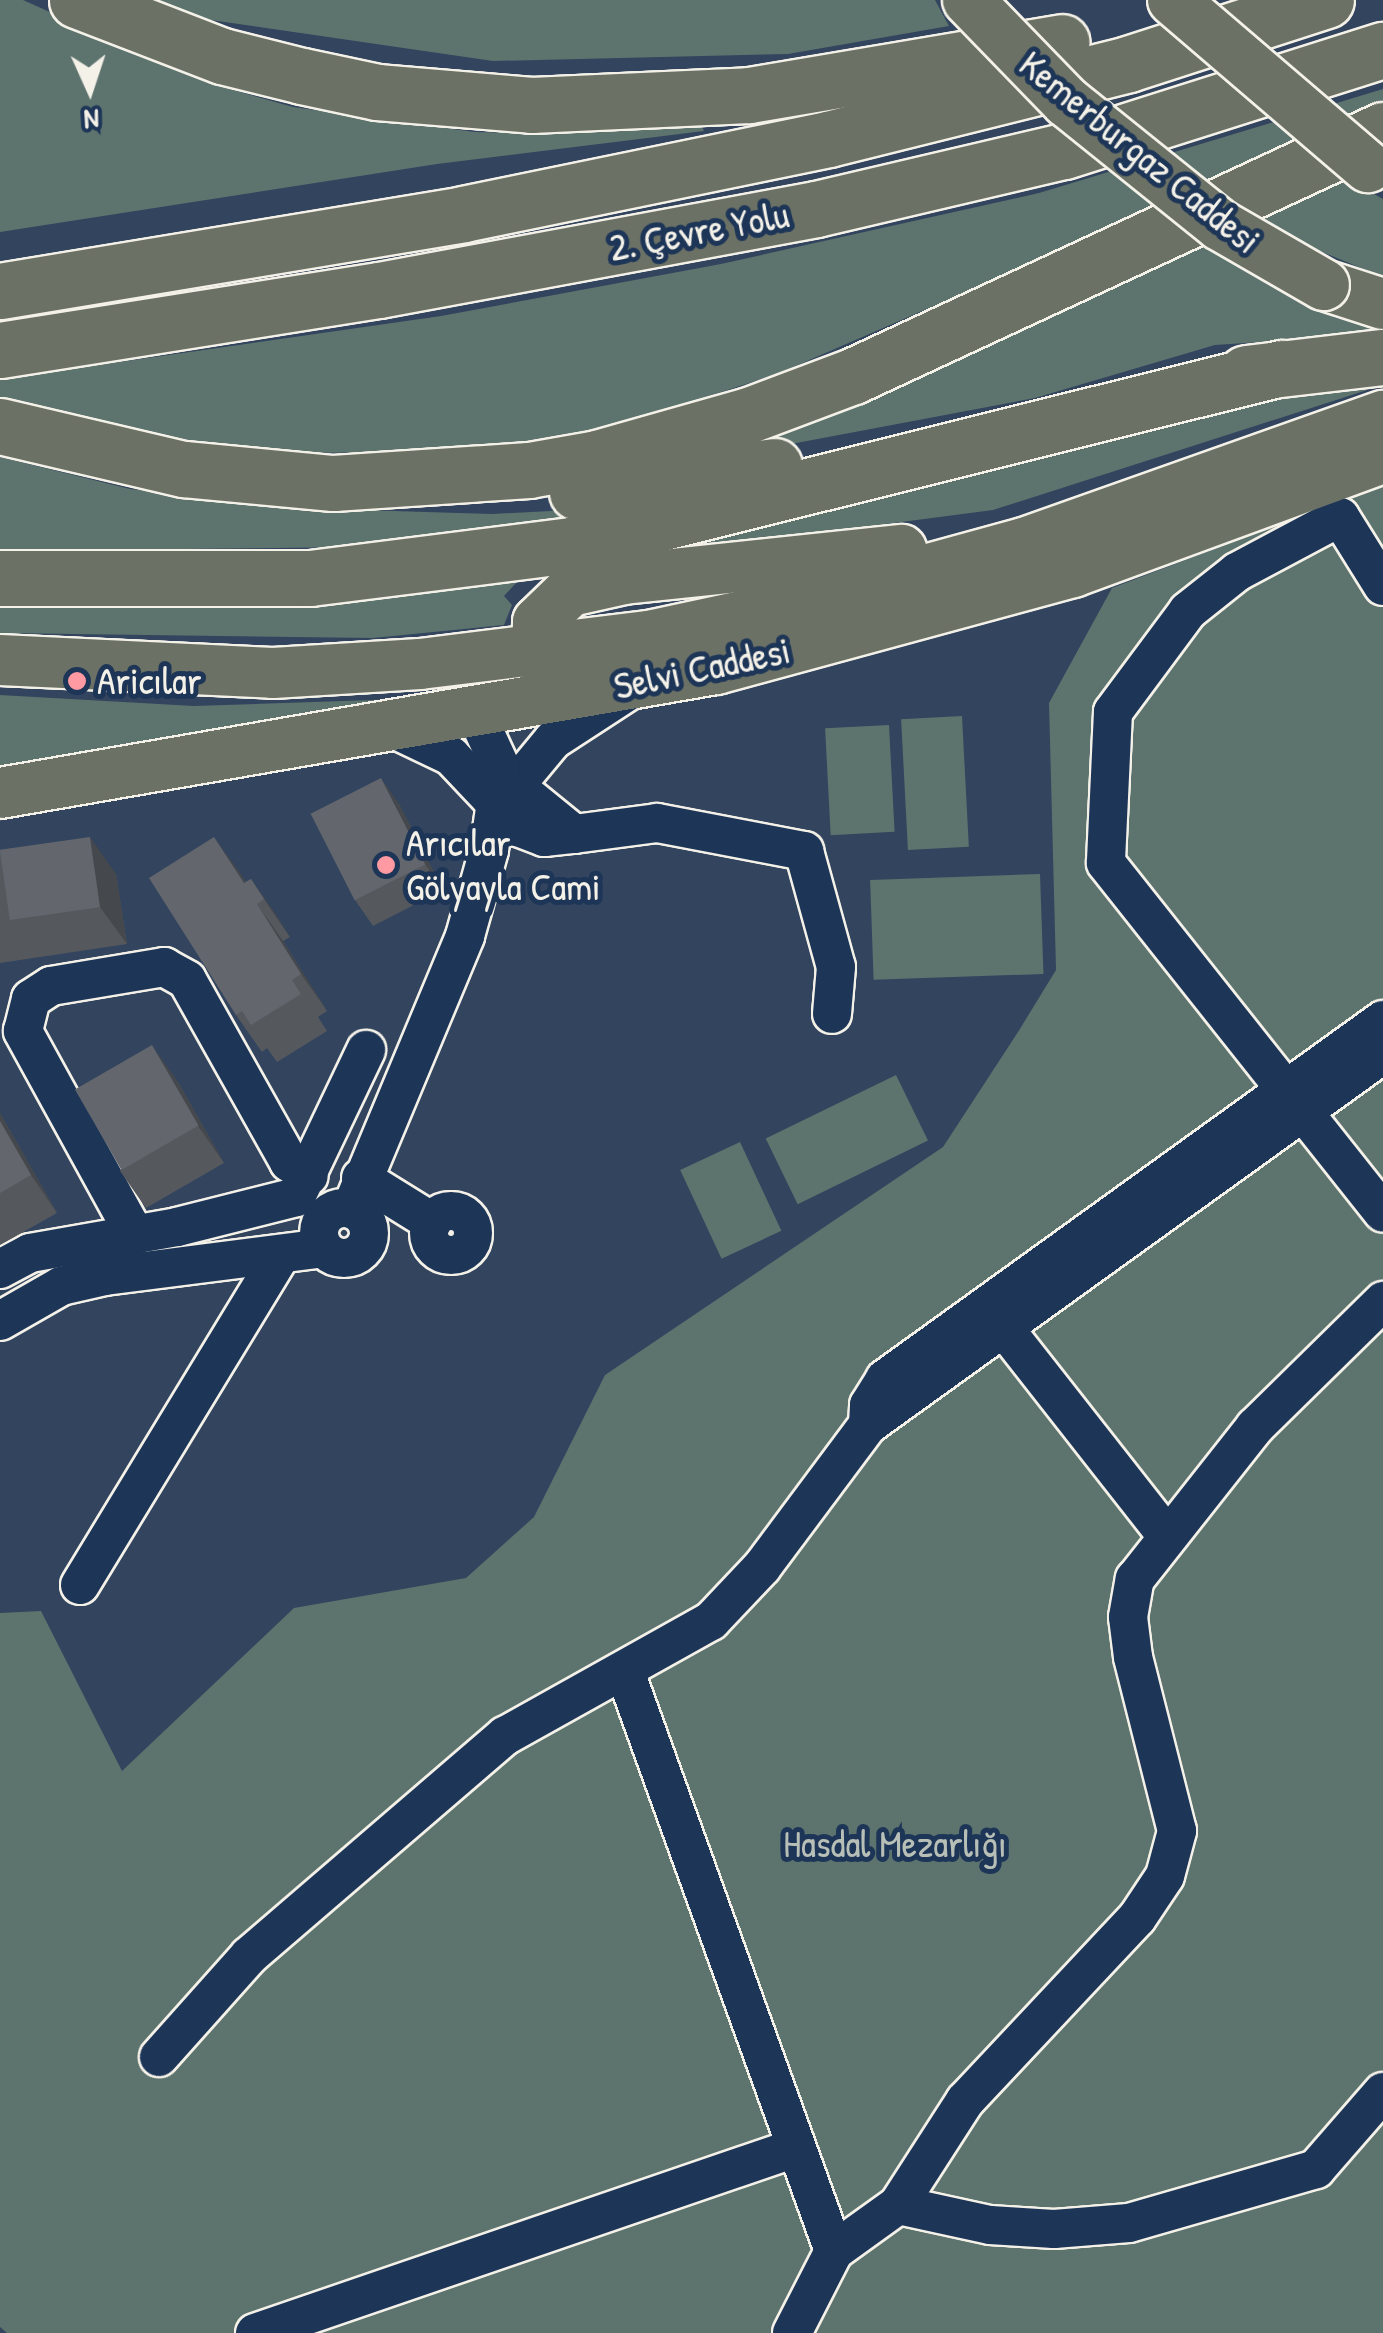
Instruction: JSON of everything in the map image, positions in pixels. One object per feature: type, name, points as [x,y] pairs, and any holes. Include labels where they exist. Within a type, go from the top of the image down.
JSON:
[{"type":"highway","points":[[77,0],[222,56],[358,88],[458,101],[597,105],[842,82],[1058,43],[1209,0]]},
{"type":"highway","name":"2. Çevre Yolu","points":[[0,291],[462,214],[828,139],[1128,64],[1326,0]]},
{"type":"highway","name":"2. Çevre Yolu","points":[[0,350],[418,283],[833,205],[1064,150],[1383,50]]},
{"type":"highway","points":[[0,426],[144,461],[276,480],[398,482],[529,470],[749,415],[1063,283],[1378,158]]},
{"type":"highway","points":[[276,480],[310,491],[378,499],[574,493],[876,450],[1281,368],[1383,358]]},
{"type":"highway","points":[[0,578],[310,578],[571,545],[1281,368]]},
{"type":"main road","name":"Kemerburgaz Caddesi","points":[[968,0],[1068,102],[1220,225],[1324,284],[1383,304]]},
{"type":"main road","points":[[1172,0],[1378,158]]},
{"type":"main road","name":"Selvi Caddesi","points":[[0,660],[155,672],[348,668],[537,652],[812,602],[1170,495],[1383,416]]},
{"type":"main road","name":"Selvi Caddesi","points":[[0,793],[716,669],[1073,572],[1383,458]]},
{"type":"main road","points":[[537,652],[556,683],[575,694]]},
{"type":"main road","points":[[348,668],[436,689],[466,712]]},
{"type":"street","points":[[1383,586],[1340,517],[1237,572],[1188,611],[1112,712],[1106,863],[1383,1213]]},
{"type":"street","points":[[338,1253],[319,1233],[324,1217],[356,1193],[466,936],[507,796],[553,740],[638,684]]},
{"type":"street","points":[[466,712],[498,757],[518,827],[544,837],[657,823],[804,851],[836,967],[832,1014]]},
{"type":"street","points":[[386,725],[451,756],[507,796]]},
{"type":"street","points":[[135,1235],[23,1031],[31,999],[51,986],[164,967],[187,980],[290,1162],[309,1176]]},
{"type":"street","points":[[158,2057],[249,1956],[405,1818],[506,1736],[711,1621],[762,1566],[868,1425],[868,1405],[885,1380],[995,1316],[1382,1031]]},
{"type":"street","points":[[0,1270],[30,1253],[280,1206],[296,1197],[366,1050]]},
{"type":"street","points":[[0,1320],[61,1286],[281,1254],[338,1253],[432,1232],[356,1193]]},
{"type":"street","points":[[80,1585],[281,1254]]},
{"type":"street","points":[[792,2333],[834,2251],[898,2205],[965,2101],[1137,1918],[1165,1876],[1177,1832],[1173,1804],[1132,1657],[1128,1617],[1134,1579],[1255,1427],[1383,1300]]},
{"type":"street","points":[[995,1316],[1166,1535]]},
{"type":"street","points":[[625,1672],[834,2251]]},
{"type":"street","points":[[898,2205],[990,2224],[1054,2229],[1130,2223],[1316,2169],[1383,2092]]},
{"type":"street","points":[[254,2333],[794,2148]]},
{"type":"green space","points":[[0,0],[23,0],[211,84],[293,107],[475,132],[565,134],[700,123],[704,131],[437,164],[0,232]]},
{"type":"green space","points":[[145,0],[935,0],[949,26],[788,54],[493,61],[176,15]]},
{"type":"green space","points":[[1383,89],[1383,108],[1088,239],[777,374],[597,432],[456,451],[311,453],[179,441],[0,400],[0,379],[441,316],[721,264],[1039,193]]},
{"type":"green space","points":[[1338,174],[1383,199],[1383,277],[1315,249],[1291,292],[1336,318],[1383,328],[1383,334],[1215,345],[1035,398],[717,458],[1124,284]]},
{"type":"green space","points":[[1383,385],[993,510],[527,571],[504,596],[512,605],[504,625],[373,638],[0,633],[0,596],[317,592],[1290,388]]},
{"type":"green space","points":[[0,457],[130,489],[295,508],[492,514],[664,505],[358,547],[0,551]]},
{"type":"green space","name":"Hasdal Mezarlığı","points":[[1383,485],[1383,2333],[7,2333],[0,2327],[0,1613],[41,1611],[122,1771],[294,1608],[466,1578],[534,1517],[605,1375],[943,1147],[1056,970],[1049,703],[1112,588]]},
{"type":"green space","points":[[0,695],[194,706],[402,699],[0,772]]},
{"type":"green space","points":[[962,716],[969,847],[908,850],[901,719]]},
{"type":"green space","points":[[889,725],[895,832],[831,835],[825,728]]},
{"type":"green space","points":[[1040,874],[1043,974],[874,980],[870,880]]},
{"type":"green space","points":[[896,1075],[928,1141],[798,1204],[766,1139]]},
{"type":"green space","points":[[740,1142],[781,1231],[722,1259],[680,1170]]},
{"type":"building","name":"Arıcılar Gölyayla Cami","points":[[381,778],[425,864],[355,900],[311,814]]},
{"type":"building","points":[[90,837],[100,907],[10,920],[0,850]]},
{"type":"building","points":[[214,837],[244,883],[251,879],[264,899],[257,904],[301,974],[292,980],[301,994],[251,1025],[242,1011],[236,1015],[149,878]]},
{"type":"building","points":[[152,1045],[198,1126],[121,1170],[75,1090]]},
{"type":"building","points":[[0,1121],[31,1175],[0,1193]]},
{"type":"place","name":"Aricılar","points":[[77,681]]},
{"type":"place","name":"Arıcılar Gölyayla Cami","points":[[386,865]]}]
